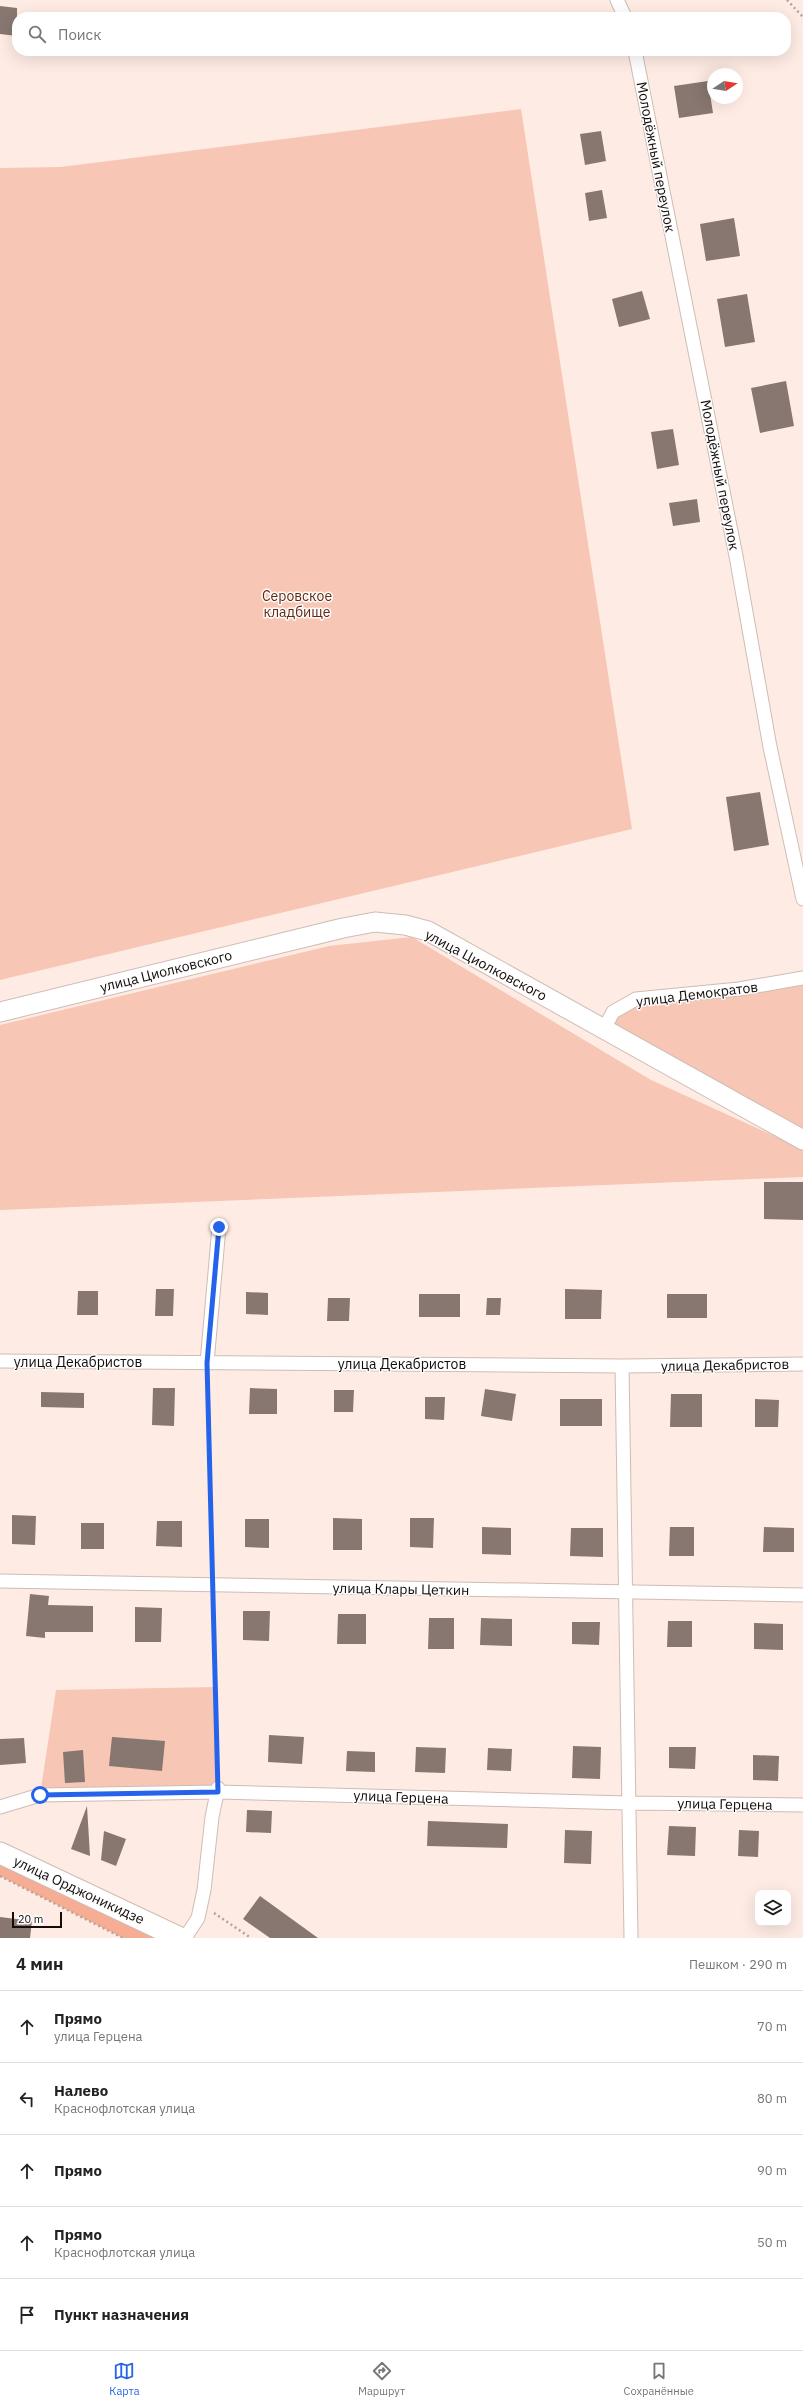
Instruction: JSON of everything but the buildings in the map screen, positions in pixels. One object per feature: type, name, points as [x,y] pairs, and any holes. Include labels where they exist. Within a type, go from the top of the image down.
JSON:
[{"type":"main road","name":"улица Циолковского","points":[[0,1012],[376,922],[405,925],[428,931],[803,1140]]},
{"type":"main road","name":"улица Орджоникидзе","points":[[0,1853],[175,1937]]},
{"type":"street","points":[[617,0],[623,12]]},
{"type":"street","name":"Молодёжный переулок","points":[[636,56],[736,556],[770,748],[803,899]]},
{"type":"street","name":"улица Демократов","points":[[604,1029],[614,1012],[636,999],[738,990],[803,978]]},
{"type":"street","points":[[207,1363],[219,1227]]},
{"type":"street","name":"улица Декабристов","points":[[0,1361],[622,1366],[803,1364]]},
{"type":"street","points":[[622,1366],[627,1593],[628,1803],[631,1938]]},
{"type":"street","name":"улица Клары Цеткин","points":[[0,1581],[212,1586],[803,1595]]},
{"type":"street","points":[[175,1937],[198,1918],[212,1817],[218,1790]]},
{"type":"street","name":"улица Герцена","points":[[0,1807],[40,1795],[218,1790],[628,1803],[803,1805]]},
{"type":"path","points":[[787,0],[803,17]]},
{"type":"path","points":[[207,1363],[218,1790]]},
{"type":"path","points":[[0,1876],[123,1938]]},
{"type":"path","points":[[201,1904],[251,1938]]},
{"type":"green space","name":"Серовское кладбище","points":[[521,109],[632,829],[0,980],[0,168],[61,167]]},
{"type":"green space","points":[[412,937],[651,1080],[803,1149],[803,1177],[0,1210],[0,1025],[329,946]]},
{"type":"green space","points":[[803,978],[803,1140],[604,1029],[636,999]]},
{"type":"green space","points":[[215,1687],[218,1792],[40,1795],[56,1690]]},
{"type":"shaded area","points":[[0,1853],[180,1938],[123,1938],[0,1876]]},
{"type":"route","points":[[40,1795],[218,1792],[207,1363],[219,1227]]}]
